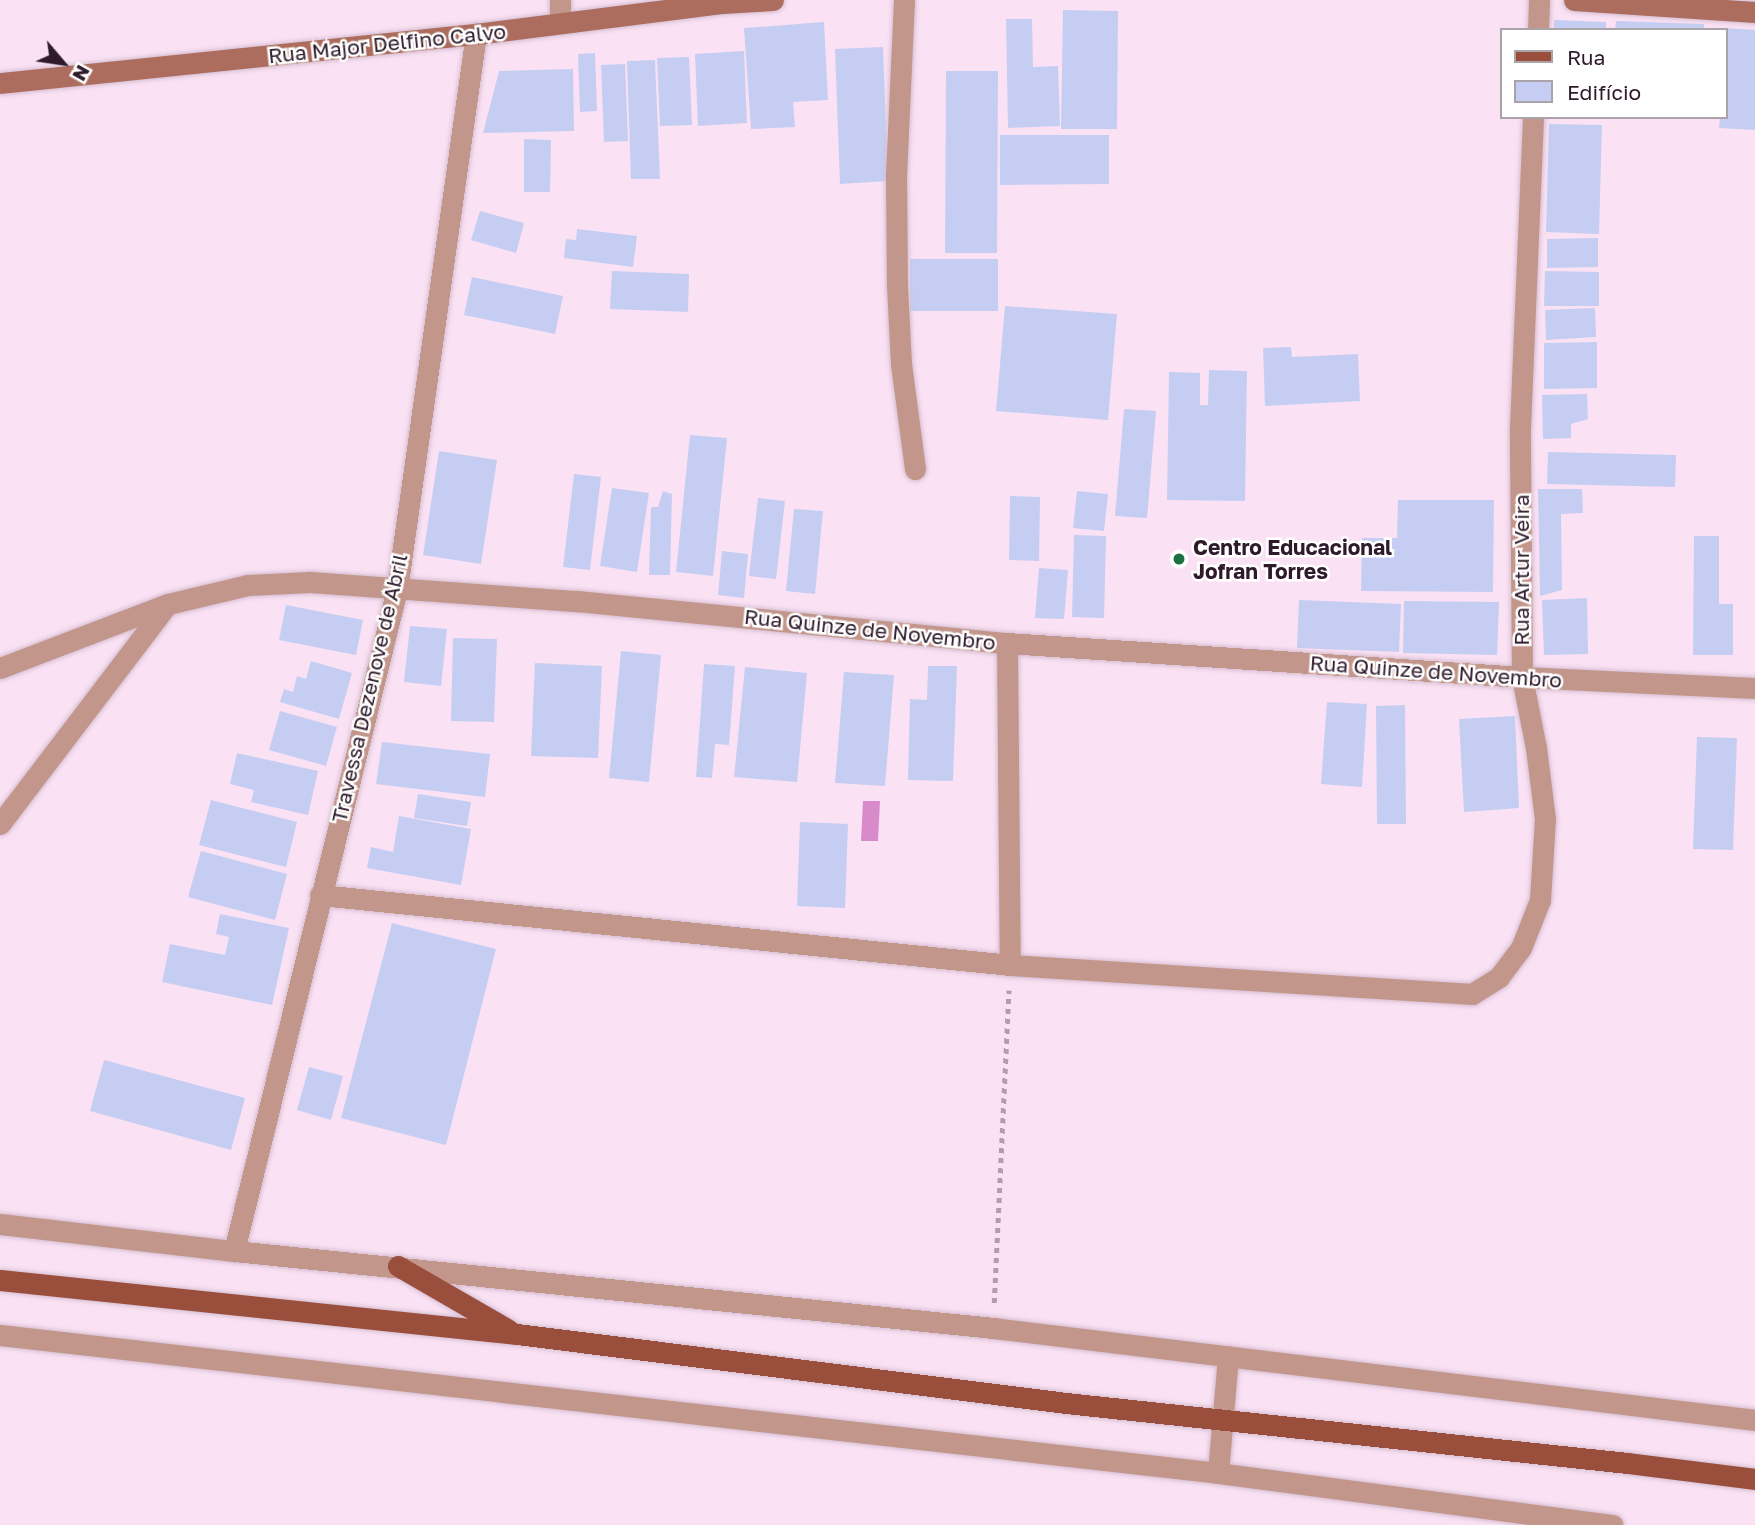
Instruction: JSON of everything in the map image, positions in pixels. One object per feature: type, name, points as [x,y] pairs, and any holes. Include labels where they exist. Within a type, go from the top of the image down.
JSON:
[{"type":"main road","points":[[398,1266],[517,1334]]},
{"type":"main road","points":[[0,1280],[517,1334],[1066,1404],[1755,1479]]},
{"type":"street","points":[[560,0],[560,23]]},
{"type":"street","name":"Rua Major Delfino Calvo","points":[[0,83],[476,34],[723,3],[773,0]]},
{"type":"street","points":[[904,0],[896,174],[897,285],[901,364],[915,469]]},
{"type":"street","points":[[1538,28],[1539,0]]},
{"type":"street","points":[[1574,0],[1755,12]]},
{"type":"street","name":"Travessa Dezenove de Abril","points":[[234,1251],[397,589],[476,34]]},
{"type":"street","name":"Rua Artur Veira","points":[[1010,965],[1472,994],[1499,977],[1521,948],[1540,900],[1545,819],[1536,748],[1522,677],[1520,428],[1533,119]]},
{"type":"street","name":"Rua Quinze de Novembro","points":[[0,668],[168,604],[248,585],[310,582],[577,601],[1007,643],[1522,677],[1755,688]]},
{"type":"street","points":[[0,824],[168,604]]},
{"type":"street","points":[[320,895],[1010,965],[1007,643]]},
{"type":"street","points":[[0,1224],[234,1251],[993,1328],[1755,1420]]},
{"type":"street","points":[[0,1335],[1218,1473],[1613,1525]]},
{"type":"street","points":[[1218,1473],[1228,1356]]},
{"type":"path","points":[[993,1328],[1010,965]]},
{"type":"shaded area","points":[[863,801],[880,801],[878,841],[861,841]]},
{"type":"building","points":[[1063,10],[1118,11],[1117,129],[1061,129]]},
{"type":"building","points":[[1006,19],[1032,19],[1033,67],[1058,66],[1060,126],[1008,128]]},
{"type":"building","points":[[1554,20],[1606,22],[1606,28],[1554,28]]},
{"type":"building","points":[[1616,21],[1704,24],[1704,28],[1615,28]]},
{"type":"building","points":[[824,22],[828,100],[793,102],[795,127],[751,129],[744,28]]},
{"type":"building","points":[[1727,28],[1755,30],[1755,130],[1719,128],[1720,119],[1727,119]]},
{"type":"building","points":[[883,47],[888,181],[840,184],[835,49]]},
{"type":"building","points":[[744,51],[747,123],[698,126],[695,54]]},
{"type":"building","points":[[595,53],[597,111],[580,112],[578,54]]},
{"type":"building","points":[[689,57],[692,125],[660,126],[657,58]]},
{"type":"building","points":[[655,60],[660,179],[631,179],[627,61]]},
{"type":"building","points":[[625,64],[628,141],[604,142],[601,65]]},
{"type":"building","points":[[573,69],[574,131],[483,133],[499,71]]},
{"type":"building","points":[[946,71],[998,71],[997,253],[945,253]]},
{"type":"building","points":[[1549,124],[1602,125],[1599,234],[1546,232]]},
{"type":"building","points":[[1000,135],[1109,135],[1109,184],[1000,185]]},
{"type":"building","points":[[524,139],[551,140],[550,192],[524,192]]},
{"type":"building","points":[[480,211],[524,223],[516,253],[471,240]]},
{"type":"building","points":[[577,229],[637,236],[633,267],[564,258],[566,239],[576,240]]},
{"type":"building","points":[[1598,238],[1598,267],[1547,268],[1547,239]]},
{"type":"building","points":[[910,259],[998,259],[998,311],[910,311]]},
{"type":"building","points":[[612,271],[689,274],[688,312],[610,309]]},
{"type":"building","points":[[1545,271],[1599,272],[1599,306],[1544,306]]},
{"type":"building","points":[[472,277],[563,296],[555,334],[464,315]]},
{"type":"building","points":[[1005,306],[1117,314],[1108,420],[996,411]]},
{"type":"building","points":[[1595,308],[1596,337],[1546,340],[1545,310]]},
{"type":"building","points":[[1597,342],[1597,388],[1544,389],[1544,343]]},
{"type":"building","points":[[1291,347],[1292,357],[1358,354],[1360,401],[1265,406],[1263,348]]},
{"type":"building","points":[[1209,370],[1247,371],[1245,501],[1167,500],[1169,372],[1200,373],[1200,405],[1208,405]]},
{"type":"building","points":[[1587,394],[1588,419],[1571,424],[1571,438],[1543,439],[1542,395]]},
{"type":"building","points":[[1124,409],[1156,411],[1147,518],[1115,516]]},
{"type":"building","points":[[690,435],[727,438],[713,576],[676,572]]},
{"type":"building","points":[[439,451],[497,460],[481,564],[423,555]]},
{"type":"building","points":[[1548,452],[1676,455],[1675,487],[1547,484]]},
{"type":"building","points":[[574,474],[601,477],[590,570],[563,567]]},
{"type":"building","points":[[612,488],[649,493],[637,572],[600,566]]},
{"type":"building","points":[[1538,489],[1582,489],[1583,513],[1561,514],[1562,590],[1540,596]]},
{"type":"building","points":[[663,491],[672,494],[670,575],[649,575],[651,507],[658,507]]},
{"type":"building","points":[[1077,491],[1108,494],[1104,531],[1073,528]]},
{"type":"building","points":[[1010,496],[1040,497],[1039,561],[1009,560]]},
{"type":"building","points":[[758,498],[785,501],[776,579],[749,576]]},
{"type":"building","points":[[1398,500],[1494,500],[1493,592],[1361,591],[1362,538],[1397,538]]},
{"type":"building","points":[[794,509],[823,511],[815,594],[786,591]]},
{"type":"building","points":[[1074,535],[1106,536],[1104,618],[1072,617]]},
{"type":"building","points":[[1694,536],[1719,536],[1719,604],[1733,604],[1733,655],[1693,655]]},
{"type":"building","points":[[722,551],[748,554],[744,598],[718,595]]},
{"type":"building","points":[[1039,568],[1068,570],[1064,619],[1035,618]]},
{"type":"building","points":[[1587,598],[1588,654],[1544,655],[1542,600]]},
{"type":"building","points":[[1299,600],[1401,604],[1399,652],[1297,648]]},
{"type":"building","points":[[1404,601],[1499,602],[1497,655],[1403,653]]},
{"type":"building","points":[[286,605],[363,620],[356,655],[279,640]]},
{"type":"building","points":[[410,626],[447,629],[441,686],[404,682]]},
{"type":"building","points":[[453,638],[497,639],[494,722],[451,721]]},
{"type":"building","points":[[621,651],[661,655],[649,782],[609,778]]},
{"type":"building","points":[[311,661],[352,673],[339,719],[280,702],[284,689],[293,692],[297,676],[306,679]]},
{"type":"building","points":[[535,663],[602,666],[598,758],[531,756]]},
{"type":"building","points":[[704,664],[735,666],[729,745],[715,744],[712,778],[696,777]]},
{"type":"building","points":[[928,666],[957,666],[953,781],[908,780],[910,699],[927,700]]},
{"type":"building","points":[[745,667],[807,673],[797,782],[734,777]]},
{"type":"building","points":[[844,672],[894,675],[885,786],[835,783]]},
{"type":"building","points":[[1327,702],[1367,704],[1362,787],[1321,784]]},
{"type":"building","points":[[1405,705],[1406,824],[1377,824],[1376,706]]},
{"type":"building","points":[[280,711],[337,727],[326,766],[269,750]]},
{"type":"building","points":[[1515,716],[1519,808],[1464,812],[1459,719]]},
{"type":"building","points":[[1697,737],[1737,738],[1733,850],[1693,849]]},
{"type":"building","points":[[382,742],[490,754],[485,797],[376,784]]},
{"type":"building","points":[[237,753],[318,771],[308,815],[251,802],[254,790],[230,784]]},
{"type":"building","points":[[418,794],[471,802],[467,826],[414,818]]},
{"type":"building","points":[[211,800],[297,822],[286,867],[199,845]]},
{"type":"building","points":[[399,816],[471,829],[461,885],[367,868],[371,847],[393,852]]},
{"type":"building","points":[[800,822],[848,824],[845,908],[797,906]]},
{"type":"building","points":[[201,851],[287,874],[275,920],[188,897]]},
{"type":"building","points":[[220,914],[289,928],[272,1005],[162,982],[170,944],[225,955],[229,937],[216,934]]},
{"type":"building","points":[[392,923],[496,949],[446,1145],[341,1118]]},
{"type":"building","points":[[104,1060],[245,1098],[231,1150],[90,1111]]},
{"type":"building","points":[[309,1067],[343,1076],[331,1120],[297,1110]]},
{"type":"place","name":"Centro Educacional Jofran Torres","points":[[1179,559]]}]
